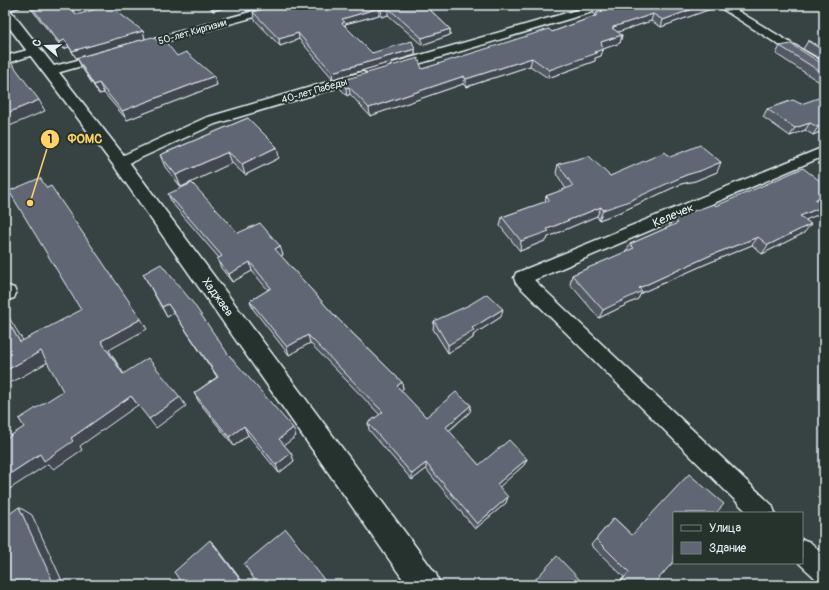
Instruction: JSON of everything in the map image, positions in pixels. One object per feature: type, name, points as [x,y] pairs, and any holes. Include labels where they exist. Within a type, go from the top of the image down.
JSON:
[{"type":"street","points":[[5,8],[15,5]]},
{"type":"street","name":"50-лет Киргизии","points":[[125,50],[287,5]]},
{"type":"street","name":"40-лет Пабеды","points":[[120,162],[210,121],[605,5]]},
{"type":"street","points":[[721,5],[824,68]]},
{"type":"street","name":"Хаджаев","points":[[5,13],[120,162],[425,585]]},
{"type":"street","points":[[5,60],[34,51]]},
{"type":"street","points":[[50,71],[110,54]]},
{"type":"street","name":"Келечек","points":[[763,512],[522,278],[824,152]]},
{"type":"street","points":[[803,551],[824,571]]},
{"type":"building","points":[[30,5],[68,5],[76,14],[80,14],[108,5],[143,31],[72,51],[65,40],[59,42]]},
{"type":"building","points":[[279,5],[425,5],[450,29],[422,38],[388,8],[381,10],[379,8],[342,19],[345,22],[342,23],[372,53],[412,41],[415,49],[332,72],[298,33],[279,39],[253,12]]},
{"type":"building","points":[[703,5],[663,20],[653,14],[613,27],[614,28],[612,28],[622,35],[601,42],[603,49],[595,52],[597,53],[549,70],[532,58],[466,79],[464,76],[369,108],[349,87],[346,88],[340,81],[418,58],[422,69],[549,29],[552,32],[598,15],[596,13],[603,11],[595,6]]},
{"type":"building","points":[[152,37],[158,41],[164,40],[177,56],[186,52],[214,76],[122,111],[99,83],[94,85],[77,58]]},
{"type":"building","points":[[808,41],[824,49],[824,51]]},
{"type":"building","points":[[791,44],[824,65],[824,74],[780,46]]},
{"type":"building","points":[[5,54],[39,100],[5,114]]},
{"type":"building","points":[[824,96],[824,125],[818,127],[810,123],[795,128],[767,109],[793,100],[801,104]]},
{"type":"building","points":[[248,118],[277,147],[242,164],[228,152],[176,175],[160,155]]},
{"type":"building","points":[[700,145],[721,162],[686,175],[627,202],[603,210],[601,207],[547,229],[549,231],[521,241],[502,217],[550,200],[546,196],[573,186],[558,164],[589,156],[610,176],[665,152],[670,157]]},
{"type":"building","points":[[803,168],[824,184],[824,195],[815,200],[824,206],[800,216],[811,224],[768,245],[758,237],[711,255],[639,288],[642,291],[603,310],[572,275],[634,248],[630,244],[678,223],[673,218],[714,204],[716,206]]},
{"type":"building","points":[[40,178],[47,188],[51,186],[141,319],[101,341],[123,374],[148,358],[180,397],[149,419],[131,396],[71,438],[73,441],[44,461],[40,454],[5,477],[5,439],[24,427],[19,419],[63,391],[41,351],[5,371],[5,317],[20,342],[81,310],[9,191]]},
{"type":"building","points":[[192,183],[238,233],[260,223],[280,246],[275,249],[334,315],[402,382],[397,386],[426,417],[456,392],[471,405],[446,427],[479,465],[509,440],[527,459],[497,484],[508,497],[477,524],[426,463],[412,474],[368,423],[383,412],[308,335],[287,347],[250,301],[271,288],[250,262],[229,274],[217,259],[222,256],[168,194]]},
{"type":"building","points":[[161,264],[193,303],[228,354],[293,428],[279,439],[291,453],[276,465],[244,426],[229,437],[194,393],[218,377],[168,304],[162,307],[143,274]]},
{"type":"building","points":[[487,294],[503,309],[472,328],[474,330],[448,345],[434,321],[469,305]]},
{"type":"building","points":[[689,474],[724,504],[717,512],[673,512],[673,562],[653,585],[618,585],[629,572],[596,539],[614,518],[632,535]]},
{"type":"building","points":[[19,507],[53,582],[49,585],[5,585],[5,517]]},
{"type":"building","points":[[286,529],[328,585],[258,585],[244,564]]},
{"type":"building","points":[[210,540],[244,585],[183,585],[174,572]]},
{"type":"building","points":[[557,556],[585,585],[530,585]]},
{"type":"place","name":"ФОМС","points":[[30,203]]}]
